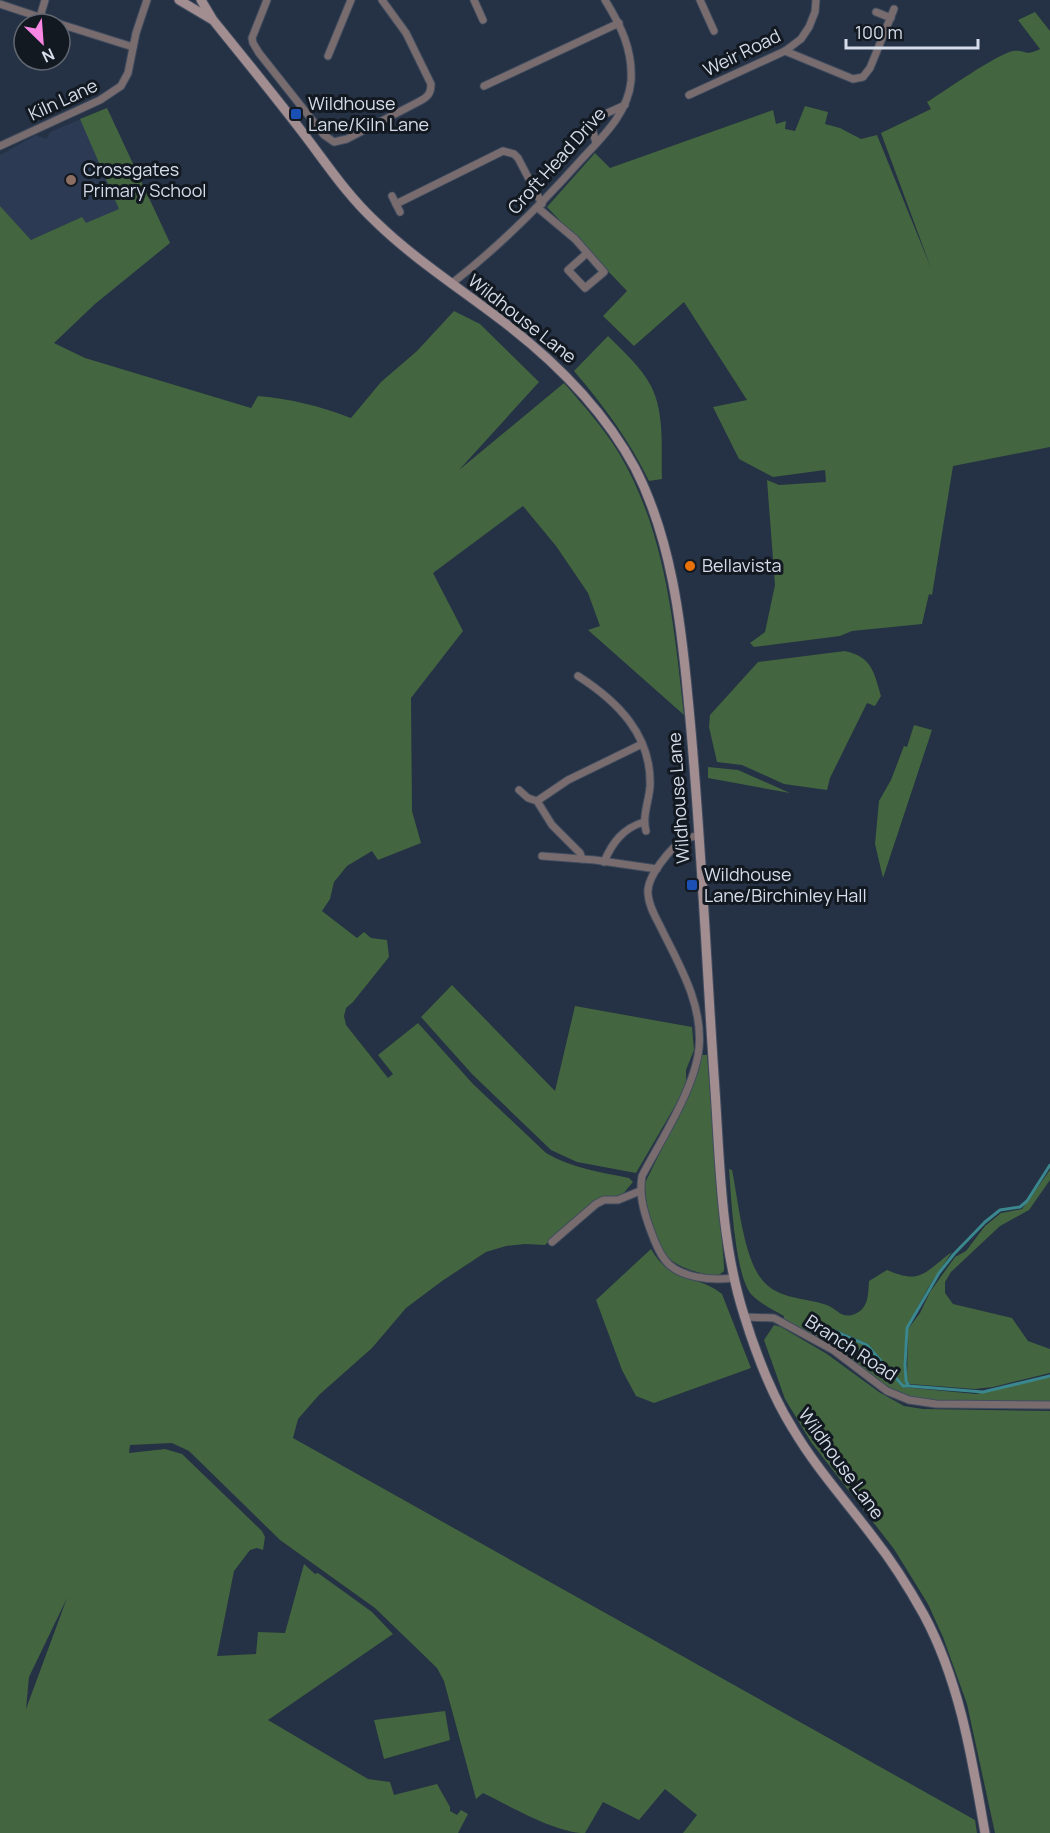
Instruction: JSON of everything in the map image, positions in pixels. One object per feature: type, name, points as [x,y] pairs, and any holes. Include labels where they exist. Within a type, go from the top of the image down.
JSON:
[{"type":"main road","name":"Wildhouse Lane","points":[[179,0],[213,20]]},
{"type":"main road","name":"Wildhouse Lane","points":[[201,0],[213,20],[371,218],[409,253],[541,351],[570,379],[605,421],[633,465],[650,499],[682,634],[692,738],[720,1166],[726,1236],[733,1278],[764,1372],[792,1429],[816,1465],[889,1558],[926,1620],[945,1663],[964,1722],[985,1833]]},
{"type":"street","name":"Kiln Lane","points":[[0,146],[112,94],[124,80],[147,0]]},
{"type":"street","points":[[267,0],[252,38],[253,44],[324,135],[334,142],[343,141],[420,101],[427,97],[431,90],[431,84],[406,33],[382,0]]},
{"type":"street","points":[[328,56],[351,0]]},
{"type":"street","points":[[474,0],[483,20]]},
{"type":"street","name":"Croft Head Drive","points":[[451,284],[504,241],[540,206],[612,125],[625,105],[631,83],[631,60],[619,23],[605,0]]},
{"type":"street","points":[[700,0],[714,32]]},
{"type":"street","name":"Weir Road","points":[[689,96],[785,51],[801,39],[815,12],[816,0]]},
{"type":"street","points":[[0,4],[25,12]]},
{"type":"street","points":[[785,51],[853,79],[862,77],[870,68],[894,9]]},
{"type":"street","points":[[876,12],[891,18]]},
{"type":"street","points":[[484,86],[619,23]]},
{"type":"street","points":[[72,28],[133,46]]},
{"type":"street","points":[[596,143],[591,124],[594,119],[625,105]]},
{"type":"street","points":[[396,204],[503,151],[514,154],[518,158],[540,206],[575,239],[604,272],[585,288],[568,270],[586,254]]},
{"type":"street","points":[[392,196],[400,212]]},
{"type":"street","points":[[578,676],[614,702],[633,725],[642,744],[650,769],[644,822],[646,831]]},
{"type":"street","points":[[537,801],[568,780],[642,744]]},
{"type":"street","points":[[519,790],[528,798],[537,801],[552,825],[580,853],[582,859]]},
{"type":"street","points":[[604,862],[620,834],[644,822]]},
{"type":"street","points":[[698,836],[685,839],[665,857],[650,880],[647,891],[649,904],[695,1001],[699,1048],[687,1089],[642,1176],[640,1191],[648,1221],[665,1260],[673,1268],[703,1279],[716,1281],[733,1278]]},
{"type":"street","points":[[542,856],[657,869]]},
{"type":"street","points":[[552,1242],[596,1204],[604,1200],[618,1200],[640,1191]]},
{"type":"street","name":"Branch Road","points":[[744,1317],[774,1318],[833,1350],[887,1391],[909,1400],[936,1404],[1050,1406]]},
{"type":"shaded area","name":"Crossgates Primary School","points":[[107,108],[170,243],[31,240],[0,206],[0,155],[36,135],[46,139],[50,132]]},
{"type":"green space","points":[[1035,12],[1050,31],[1050,447],[953,466],[932,595],[929,594],[922,624],[852,631],[840,636],[754,647],[750,643],[765,632],[775,585],[767,480],[779,485],[826,482],[825,470],[773,477],[739,459],[713,407],[747,400],[684,302],[634,346],[603,316],[627,291],[547,207],[595,153],[610,168],[773,110],[776,124],[786,121],[785,129],[795,131],[805,106],[828,112],[825,124],[840,128],[861,139],[877,135],[931,268],[881,133],[931,109],[927,102],[994,59],[1013,51],[1028,53],[1040,49],[1018,20]]},
{"type":"green space","points":[[107,108],[170,243],[95,304],[54,343],[85,358],[251,408],[258,396],[305,404],[351,418],[381,382],[417,351],[454,311],[480,324],[539,382],[459,470],[564,383],[607,436],[636,485],[658,548],[666,581],[684,715],[588,630],[600,626],[588,593],[556,546],[523,506],[433,573],[463,631],[411,698],[412,811],[421,843],[378,860],[372,851],[347,866],[334,882],[330,899],[322,911],[357,938],[364,932],[371,938],[387,940],[389,957],[346,1008],[344,1016],[346,1025],[388,1078],[393,1074],[378,1055],[418,1023],[473,1084],[546,1153],[576,1166],[629,1178],[633,1182],[622,1195],[594,1200],[545,1245],[506,1246],[486,1252],[406,1308],[372,1348],[319,1395],[298,1419],[293,1438],[975,1820],[977,1833],[683,1833],[697,1815],[665,1789],[639,1820],[603,1802],[585,1833],[560,1829],[547,1824],[483,1793],[476,1799],[444,1681],[437,1668],[375,1608],[280,1540],[189,1451],[172,1443],[130,1445],[129,1453],[165,1449],[182,1454],[262,1531],[265,1537],[263,1550],[257,1548],[250,1550],[234,1571],[217,1656],[256,1654],[258,1632],[285,1633],[304,1564],[315,1574],[318,1573],[372,1612],[393,1634],[268,1720],[368,1779],[390,1782],[394,1795],[437,1784],[450,1811],[457,1815],[461,1810],[468,1814],[458,1833],[0,1833],[0,206],[31,240],[82,217],[86,223],[119,209],[80,119]],"holes":[[[67,1598],[26,1709],[29,1677]]]},
{"type":"green space","points":[[608,336],[642,372],[651,386],[660,419],[662,479],[649,481],[615,424],[574,371]]},
{"type":"green space","points":[[845,651],[861,657],[870,667],[881,696],[875,706],[867,703],[830,778],[827,790],[784,784],[742,765],[717,762],[709,727],[710,715],[758,662]]},
{"type":"green space","points":[[914,725],[932,730],[883,878],[875,844],[879,801],[891,780],[904,746],[907,747]]},
{"type":"green space","points":[[708,767],[738,770],[790,793],[708,778]]},
{"type":"green space","points":[[452,985],[555,1091],[575,1006],[692,1027],[694,1050],[686,1070],[686,1082],[682,1094],[636,1173],[577,1162],[551,1150],[472,1074],[421,1017]]},
{"type":"green space","points":[[700,1055],[707,1055],[724,1265],[724,1271],[716,1277],[682,1267],[666,1255],[652,1225],[645,1192],[645,1183],[691,1089],[698,1070]]},
{"type":"green space","points":[[729,1169],[732,1170],[745,1240],[754,1267],[767,1284],[782,1294],[827,1305],[848,1316],[858,1313],[865,1306],[869,1281],[887,1270],[908,1276],[922,1274],[952,1252],[928,1288],[906,1328],[904,1364],[907,1385],[903,1385],[868,1344],[818,1322],[818,1325],[867,1346],[902,1387],[976,1394],[1050,1377],[1050,1402],[936,1401],[911,1398],[886,1389],[783,1321],[784,1316],[753,1296],[742,1273],[735,1236]]},
{"type":"green space","points":[[1050,1170],[1050,1180],[1029,1210],[1000,1226],[951,1272],[945,1282],[945,1293],[953,1304],[1012,1318],[1028,1341],[1050,1349],[1050,1373],[975,1389],[910,1384],[907,1381],[908,1329],[920,1313],[930,1292],[955,1257],[966,1251],[985,1226],[1001,1213],[1022,1209]]},
{"type":"green space","points":[[651,1249],[667,1268],[676,1274],[703,1283],[722,1294],[751,1368],[654,1403],[636,1396],[622,1370],[596,1300]]},
{"type":"green space","points":[[774,1325],[827,1354],[879,1392],[904,1406],[923,1409],[1050,1411],[1050,1833],[995,1833],[967,1704],[943,1637],[928,1604],[894,1549],[811,1442],[785,1399],[764,1340]]},
{"type":"green space","points":[[445,1711],[450,1740],[384,1759],[374,1720]]},
{"type":"waterway","points":[[1050,1165],[1027,1201],[1020,1207],[1000,1210],[985,1222],[939,1273],[907,1328],[905,1365],[906,1381],[909,1386],[983,1392],[1050,1376]]},
{"type":"waterway","points":[[819,1324],[867,1345],[903,1386],[908,1386]]},
{"type":"place","name":"Wildhouse Lane/Kiln Lane","points":[[296,114]]},
{"type":"place","name":"Crossgates Primary School","points":[[71,180]]},
{"type":"place","name":"Bellavista","points":[[690,566]]},
{"type":"place","name":"Wildhouse Lane/Birchinley Hall","points":[[692,885]]}]
